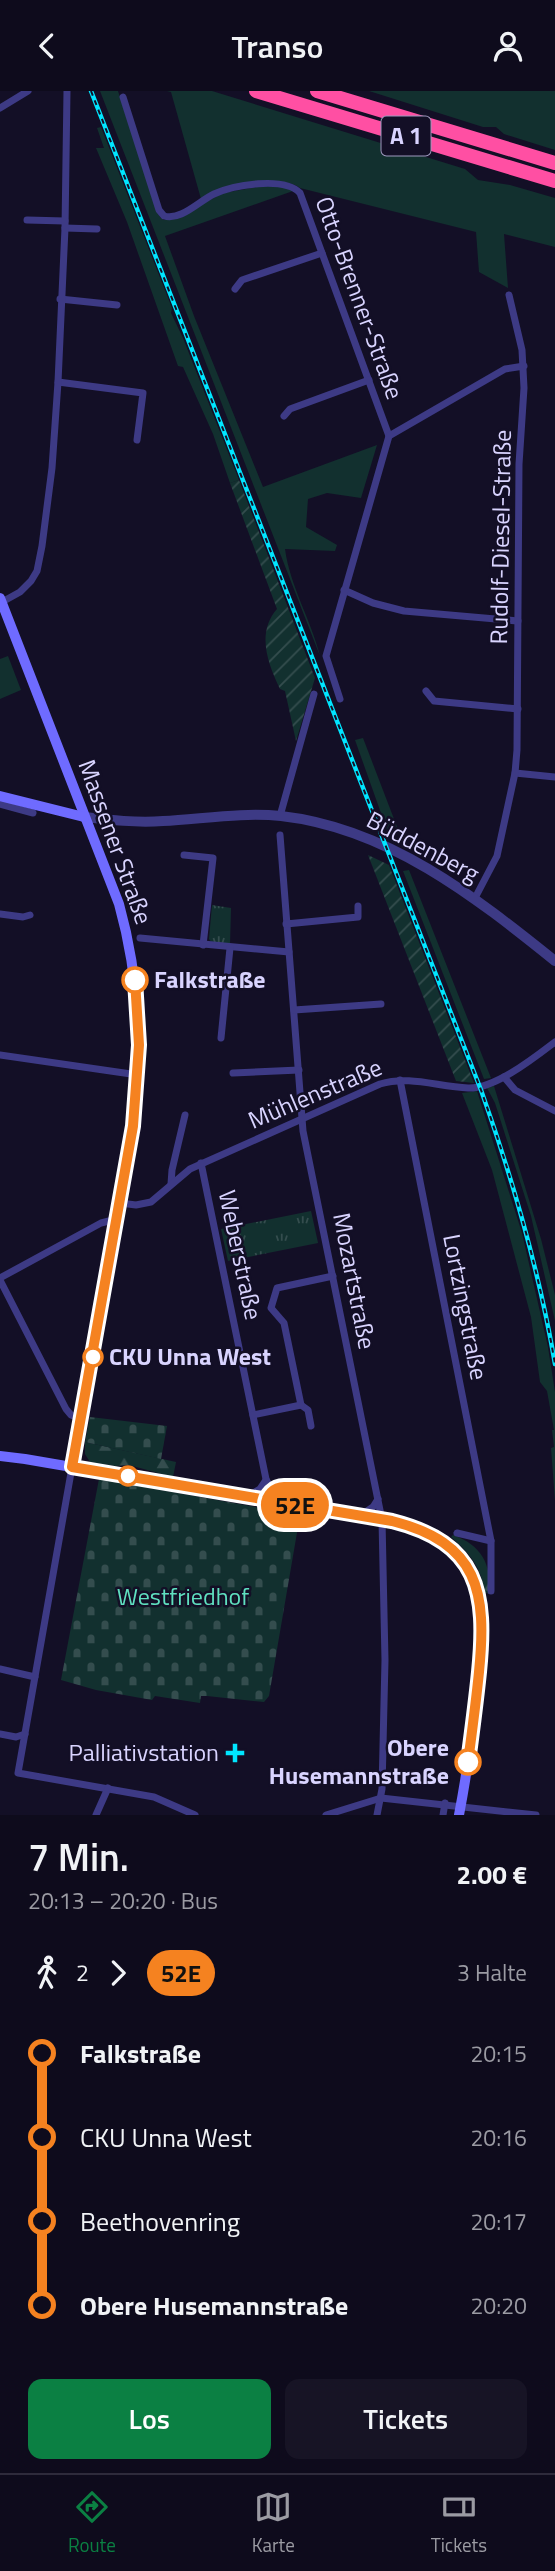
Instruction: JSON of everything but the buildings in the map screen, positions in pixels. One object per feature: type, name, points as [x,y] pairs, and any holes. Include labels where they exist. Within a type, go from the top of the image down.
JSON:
[{"type":"highway","name":"A 1","points":[[256,91],[555,180]]},
{"type":"highway","name":"A 1","points":[[317,91],[555,163]]},
{"type":"main road","name":"Massener Straße","points":[[1,600],[119,904],[129,945],[139,1020],[138,1075],[132,1137],[72,1467]]},
{"type":"main road","points":[[0,796],[84,817]]},
{"type":"main road","points":[[0,1456],[382,1520],[415,1528],[441,1541],[464,1564],[479,1595],[482,1619],[481,1647],[460,1810]]},
{"type":"street","points":[[0,108],[28,91]]},
{"type":"street","points":[[1,600],[20,592],[30,581],[39,562],[52,468],[65,224],[67,91]]},
{"type":"street","name":"Otto-Brenner-Straße","points":[[123,97],[159,210],[164,216],[175,216],[211,195],[226,190],[269,183],[286,184],[296,189],[303,197],[389,436]]},
{"type":"street","points":[[27,220],[97,229]]},
{"type":"street","points":[[235,289],[242,280],[322,253]]},
{"type":"street","name":"Rudolf-Diesel-Straße","points":[[475,898],[497,856],[515,773],[518,709],[519,464],[524,366],[509,295]]},
{"type":"street","points":[[60,299],[117,305]]},
{"type":"street","points":[[340,699],[326,656],[389,436],[505,369],[524,366]]},
{"type":"street","points":[[284,416],[290,409],[369,380]]},
{"type":"street","points":[[58,382],[143,393],[137,440]]},
{"type":"street","points":[[344,590],[373,603],[404,611],[518,621]]},
{"type":"street","points":[[426,691],[434,701],[518,709]]},
{"type":"street","points":[[280,816],[314,694]]},
{"type":"street","points":[[515,773],[555,777]]},
{"type":"street","points":[[0,804],[33,813]]},
{"type":"street","name":"Büddenberg","points":[[84,817],[147,822],[280,816],[333,827],[378,843],[432,870],[475,898],[555,961]]},
{"type":"street","name":"Mozartstraße","points":[[280,835],[303,1120],[382,1520],[385,1660],[382,1781],[377,1815]]},
{"type":"street","points":[[184,855],[213,858],[203,945]]},
{"type":"street","points":[[286,924],[358,917],[358,906]]},
{"type":"street","points":[[0,914],[23,917],[30,915]]},
{"type":"street","points":[[140,938],[289,952]]},
{"type":"street","points":[[221,1038],[230,948]]},
{"type":"street","points":[[294,1010],[382,1004]]},
{"type":"street","name":"Mühlenstraße","points":[[120,1203],[136,1205],[151,1202],[201,1163],[380,1084],[400,1080],[470,1088],[505,1077],[555,1042]]},
{"type":"street","points":[[0,1055],[138,1075]]},
{"type":"street","points":[[233,1073],[299,1070]]},
{"type":"street","points":[[505,1077],[515,1090],[555,1111]]},
{"type":"street","name":"Lortzingstraße","points":[[400,1080],[491,1541],[491,1591]]},
{"type":"street","points":[[171,1184],[185,1115]]},
{"type":"street","name":"Weberstraße","points":[[201,1163],[266,1479],[276,1502]]},
{"type":"street","points":[[81,1419],[71,1415],[66,1409],[0,1279],[101,1223],[117,1219]]},
{"type":"street","points":[[311,1426],[308,1410],[301,1405],[284,1323],[271,1308],[276,1288],[333,1276]]},
{"type":"street","points":[[253,1415],[301,1405]]},
{"type":"street","name":"Massener Straße","points":[[72,1467],[18,1773],[108,1788]]},
{"type":"street","points":[[247,1497],[260,1489],[266,1479]]},
{"type":"street","points":[[360,1516],[373,1507],[378,1498]]},
{"type":"street","points":[[457,1534],[491,1541]]},
{"type":"street","points":[[0,1669],[35,1677]]},
{"type":"street","points":[[0,1734],[16,1737],[25,1734]]},
{"type":"street","points":[[96,1815],[108,1788],[154,1797],[195,1815]]},
{"type":"street","points":[[326,1815],[381,1798],[444,1803],[460,1810],[536,1815]]},
{"type":"street","points":[[443,1815],[444,1803]]},
{"type":"green space","points":[[100,91],[118,91],[153,199],[160,217],[164,220],[179,217],[223,193],[268,185],[278,185],[293,191],[165,236],[263,487],[377,445],[361,498],[327,493],[308,499],[306,527],[337,545],[335,551],[285,549],[291,576],[320,656]]},
{"type":"green space","points":[[167,91],[212,91],[465,169],[478,180],[510,185],[555,198],[555,247],[504,234],[508,288],[479,272],[476,232],[300,188],[290,183],[252,184],[201,199],[171,92]]},
{"type":"green space","points":[[369,91],[555,91],[555,150],[504,134],[496,127],[483,127]]},
{"type":"green space","points":[[101,127],[172,308],[171,313],[239,480],[230,483],[213,434],[183,367],[178,366],[127,222],[96,148],[104,148],[97,128]]},
{"type":"green space","points":[[239,480],[315,678],[296,741],[285,691],[280,689],[268,659],[267,628],[277,609],[230,483]]},
{"type":"green space","points":[[8,656],[21,690],[0,699],[0,659]]},
{"type":"green space","points":[[363,738],[399,832],[387,830],[355,740]]},
{"type":"green space","points":[[368,855],[389,865],[474,1083],[456,1081]]},
{"type":"green space","points":[[409,870],[491,1078],[484,1079],[403,871]]},
{"type":"green space","points":[[212,905],[231,908],[230,944],[212,943],[209,939]]},
{"type":"green space","points":[[494,1086],[541,1239],[555,1295],[555,1321],[531,1216],[495,1103],[487,1088]]},
{"type":"green space","points":[[477,1091],[522,1233],[548,1347],[555,1392],[555,1501],[551,1448],[554,1447],[554,1430],[547,1391],[540,1382],[531,1317],[492,1170],[462,1093]]},
{"type":"green space","points":[[311,1211],[318,1243],[228,1261],[221,1229]]},
{"type":"green space","points":[[90,1417],[167,1426],[161,1459],[85,1442]]},
{"type":"green space","points":[[85,1442],[176,1462],[173,1477],[129,1465],[90,1462],[85,1454]]},
{"type":"green space","name":"Westfriedhof","points":[[99,1479],[300,1515],[269,1696],[264,1702],[207,1696],[201,1696],[200,1703],[155,1696],[152,1700],[96,1690],[61,1680]]},
{"type":"green space","points":[[453,1535],[471,1544],[483,1557],[489,1574],[489,1594],[484,1592],[481,1575],[474,1561],[451,1537]]},
{"type":"railway","points":[[91,91],[481,1090],[524,1225],[555,1364]]},
{"type":"bus line","name":"52E","points":[[135,980],[139,1045],[133,1126],[72,1467],[392,1521],[425,1532],[441,1541],[456,1553],[471,1574],[481,1608],[481,1647],[468,1762]]},
{"type":"place","name":"Falkstraße","points":[[135,980]]},
{"type":"place","name":"CKU Unna West","points":[[93,1357]]},
{"type":"place","name":"Palliativstation","points":[[235,1753]]},
{"type":"place","name":"Obere Husemannstraße","points":[[468,1762]]}]
